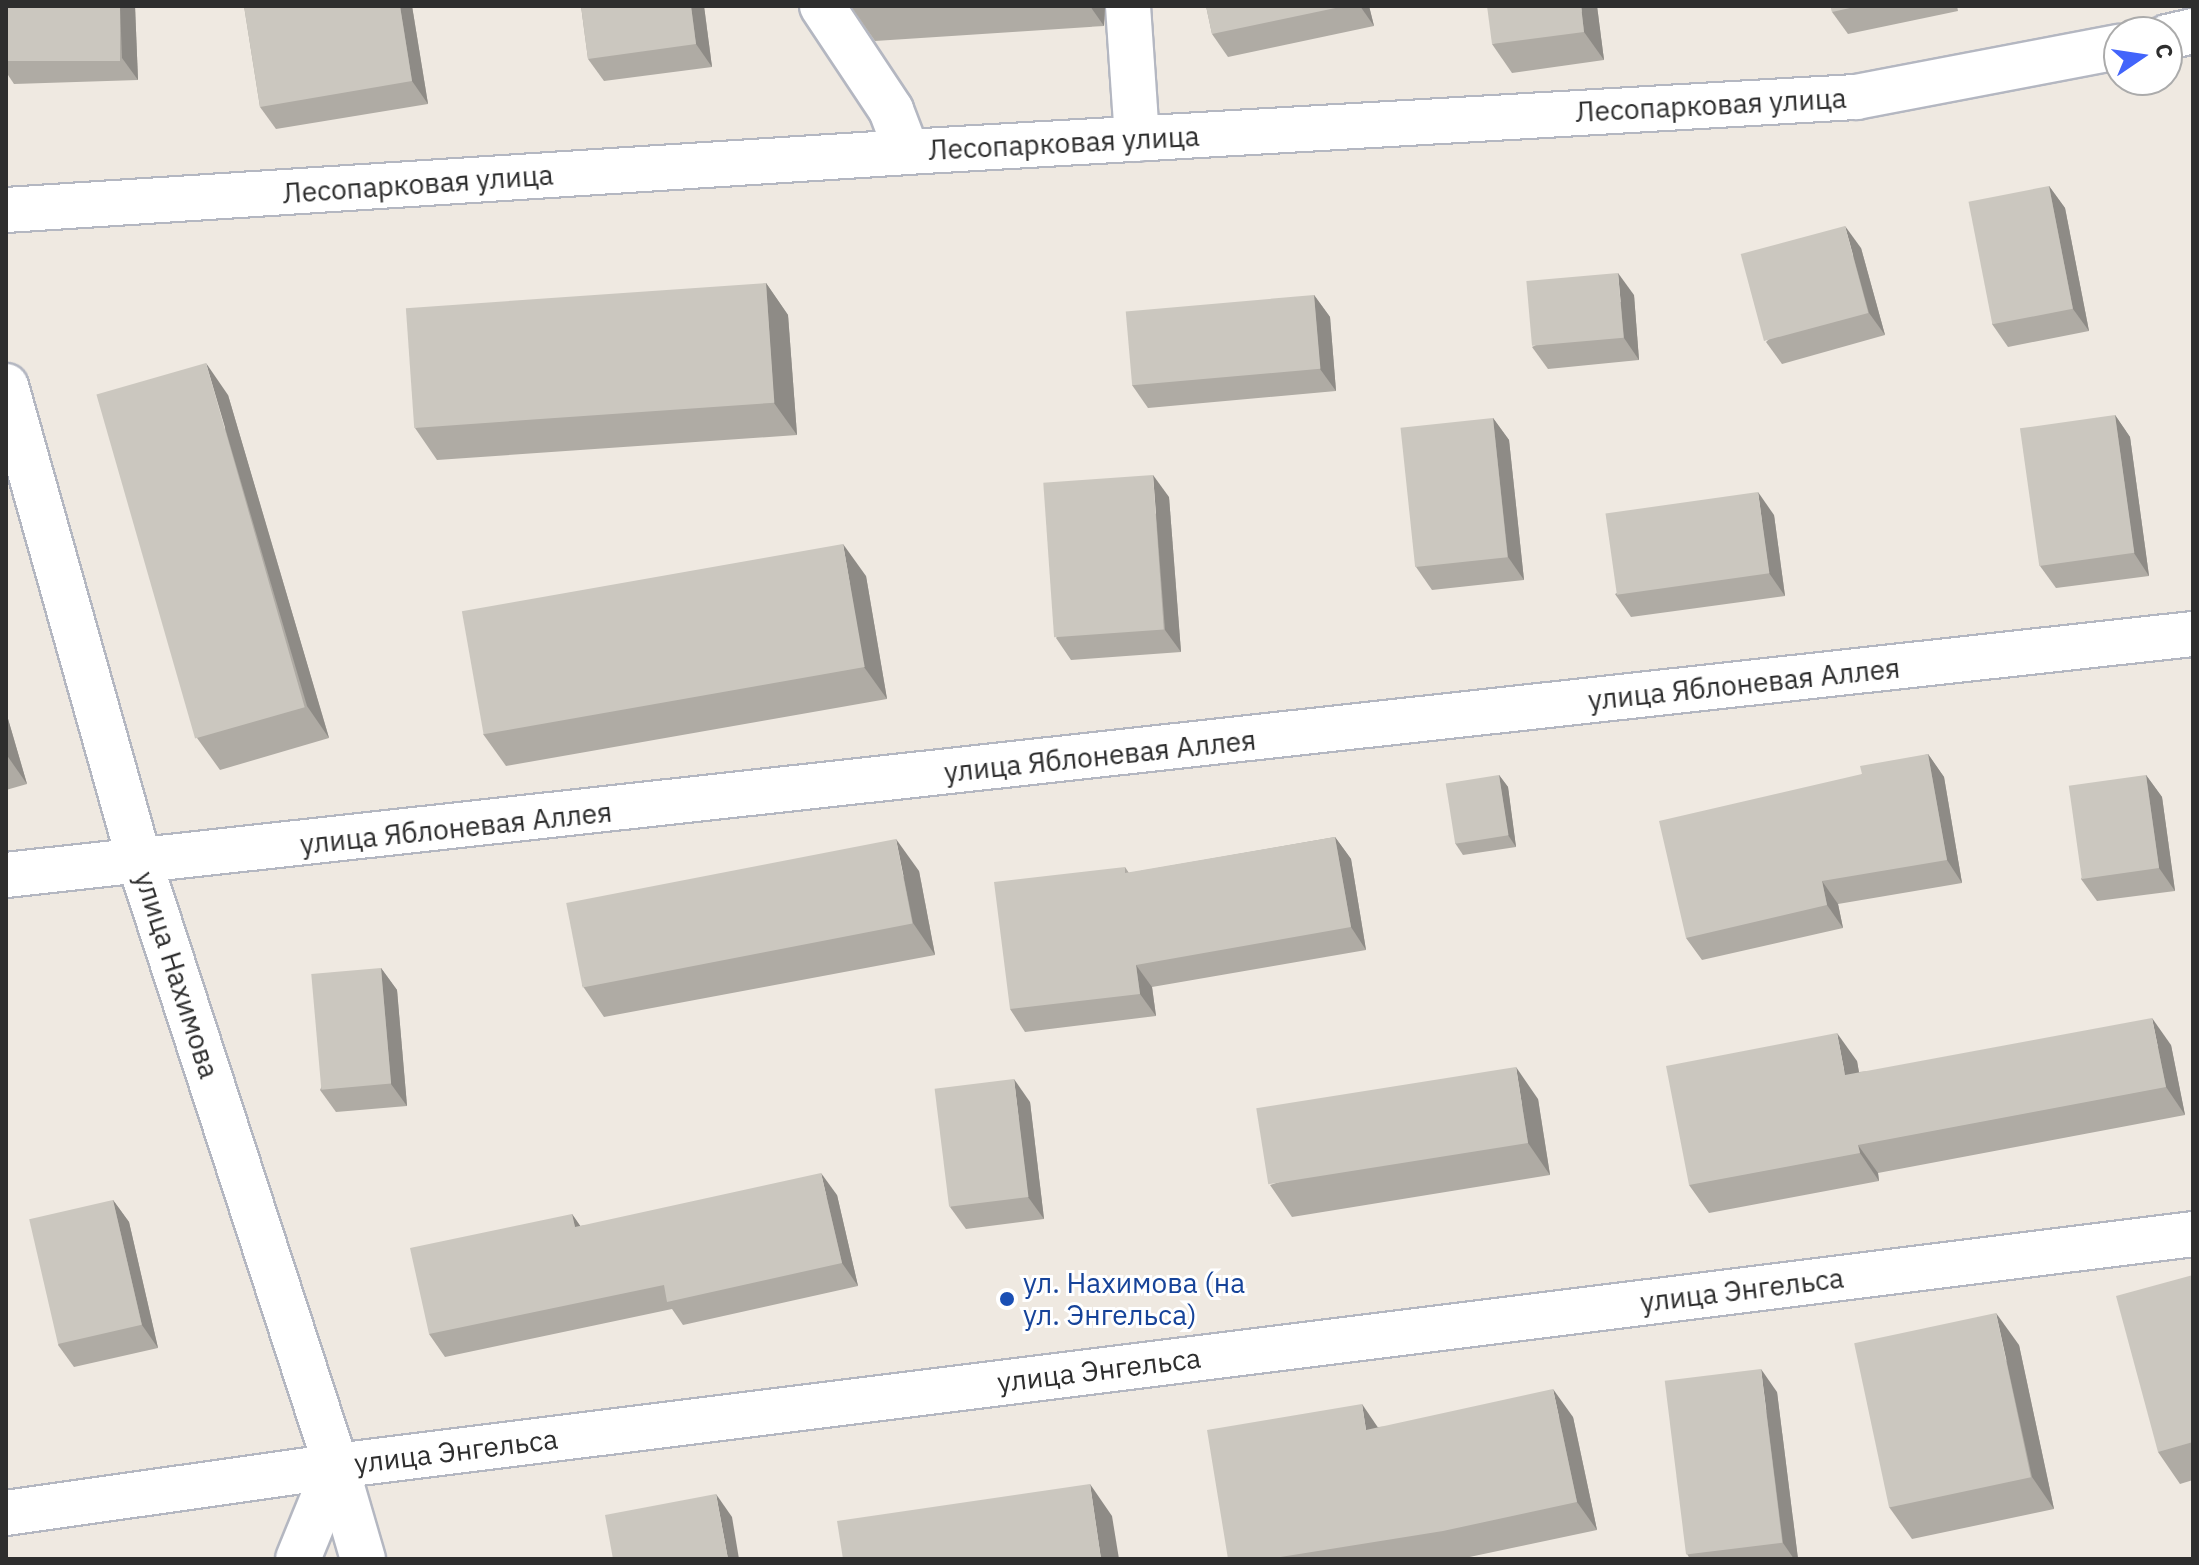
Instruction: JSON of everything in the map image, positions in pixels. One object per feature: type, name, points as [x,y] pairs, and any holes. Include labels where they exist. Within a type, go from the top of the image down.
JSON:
[{"type":"street","points":[[822,6],[891,110],[907,152]]},
{"type":"street","points":[[1128,6],[1137,139]]},
{"type":"street","name":"Лесопарковая улица","points":[[6,210],[907,152],[1856,97],[2103,50]]},
{"type":"street","name":"улица Нахимова","points":[[6,386],[140,863],[336,1466],[363,1559]]},
{"type":"street","name":"улица Яблоневая Аллея","points":[[6,875],[140,863],[2193,634]]},
{"type":"street","name":"улица Энгельса","points":[[6,1513],[336,1466],[2193,1234]]},
{"type":"street","points":[[298,1559],[336,1466]]},
{"type":"building","points":[[6,6],[120,6],[120,61],[6,61]]},
{"type":"building","points":[[244,6],[400,6],[412,81],[260,107]]},
{"type":"building","points":[[581,6],[691,6],[696,44],[588,59]]},
{"type":"building","points":[[1206,6],[1345,6],[1212,34]]},
{"type":"building","points":[[1487,6],[1581,6],[1584,32],[1492,44]]},
{"type":"building","points":[[1831,6],[1859,6],[1832,12]]},
{"type":"building","points":[[2049,186],[2073,309],[1992,324],[1969,202]]},
{"type":"building","points":[[1845,226],[1868,313],[1764,341],[1741,254]]},
{"type":"building","points":[[1618,273],[1624,338],[1532,346],[1526,281]]},
{"type":"building","points":[[766,283],[774,403],[414,428],[406,308]]},
{"type":"building","points":[[1314,295],[1320,369],[1132,385],[1126,311]]},
{"type":"building","points":[[206,363],[305,707],[195,739],[96,394]]},
{"type":"building","points":[[2115,415],[2134,553],[2039,566],[2020,428]]},
{"type":"building","points":[[1493,418],[1508,557],[1415,567],[1401,428]]},
{"type":"building","points":[[1153,475],[1164,630],[1054,637],[1043,483]]},
{"type":"building","points":[[1758,492],[1769,573],[1617,595],[1605,513]]},
{"type":"building","points":[[843,544],[865,667],[484,734],[462,611]]},
{"type":"building","points":[[1928,754],[1947,860],[1822,881],[1827,905],[1686,938],[1659,821],[1862,774],[1860,766]]},
{"type":"building","points":[[1499,775],[1509,835],[1455,844],[1446,783]]},
{"type":"building","points":[[2146,775],[2159,868],[2082,879],[2069,786]]},
{"type":"building","points":[[1335,837],[1351,927],[1136,965],[1140,994],[1010,1009],[994,882],[1125,867],[1125,873]]},
{"type":"building","points":[[896,839],[912,923],[583,988],[566,903]]},
{"type":"building","points":[[381,968],[391,1084],[321,1090],[311,974]]},
{"type":"building","points":[[2152,1018],[2166,1087],[1858,1145],[1860,1153],[1689,1185],[1666,1066],[1837,1033],[1845,1075]]},
{"type":"building","points":[[1516,1067],[1528,1143],[1268,1184],[1256,1108]]},
{"type":"building","points":[[1014,1079],[1029,1197],[949,1207],[935,1089]]},
{"type":"building","points":[[821,1173],[842,1263],[667,1302],[664,1285],[429,1334],[410,1248],[572,1214],[575,1227]]},
{"type":"building","points":[[113,1200],[142,1325],[58,1344],[29,1219]]},
{"type":"building","points":[[2193,1275],[2193,1442],[2158,1452],[2116,1296]]},
{"type":"building","points":[[1996,1313],[2031,1477],[1889,1507],[1854,1343]]},
{"type":"building","points":[[1761,1369],[1782,1543],[1686,1555],[1665,1381]]},
{"type":"building","points":[[1553,1389],[1577,1502],[1443,1531],[1268,1559],[1228,1559],[1207,1430],[1362,1404],[1366,1430]]},
{"type":"building","points":[[1090,1484],[1101,1559],[843,1559],[837,1521]]},
{"type":"building","points":[[716,1494],[728,1559],[613,1559],[605,1515]]},
{"type":"place","name":"ул. Нахимова (на ул. Энгельса)","points":[[1007,1299]]}]
